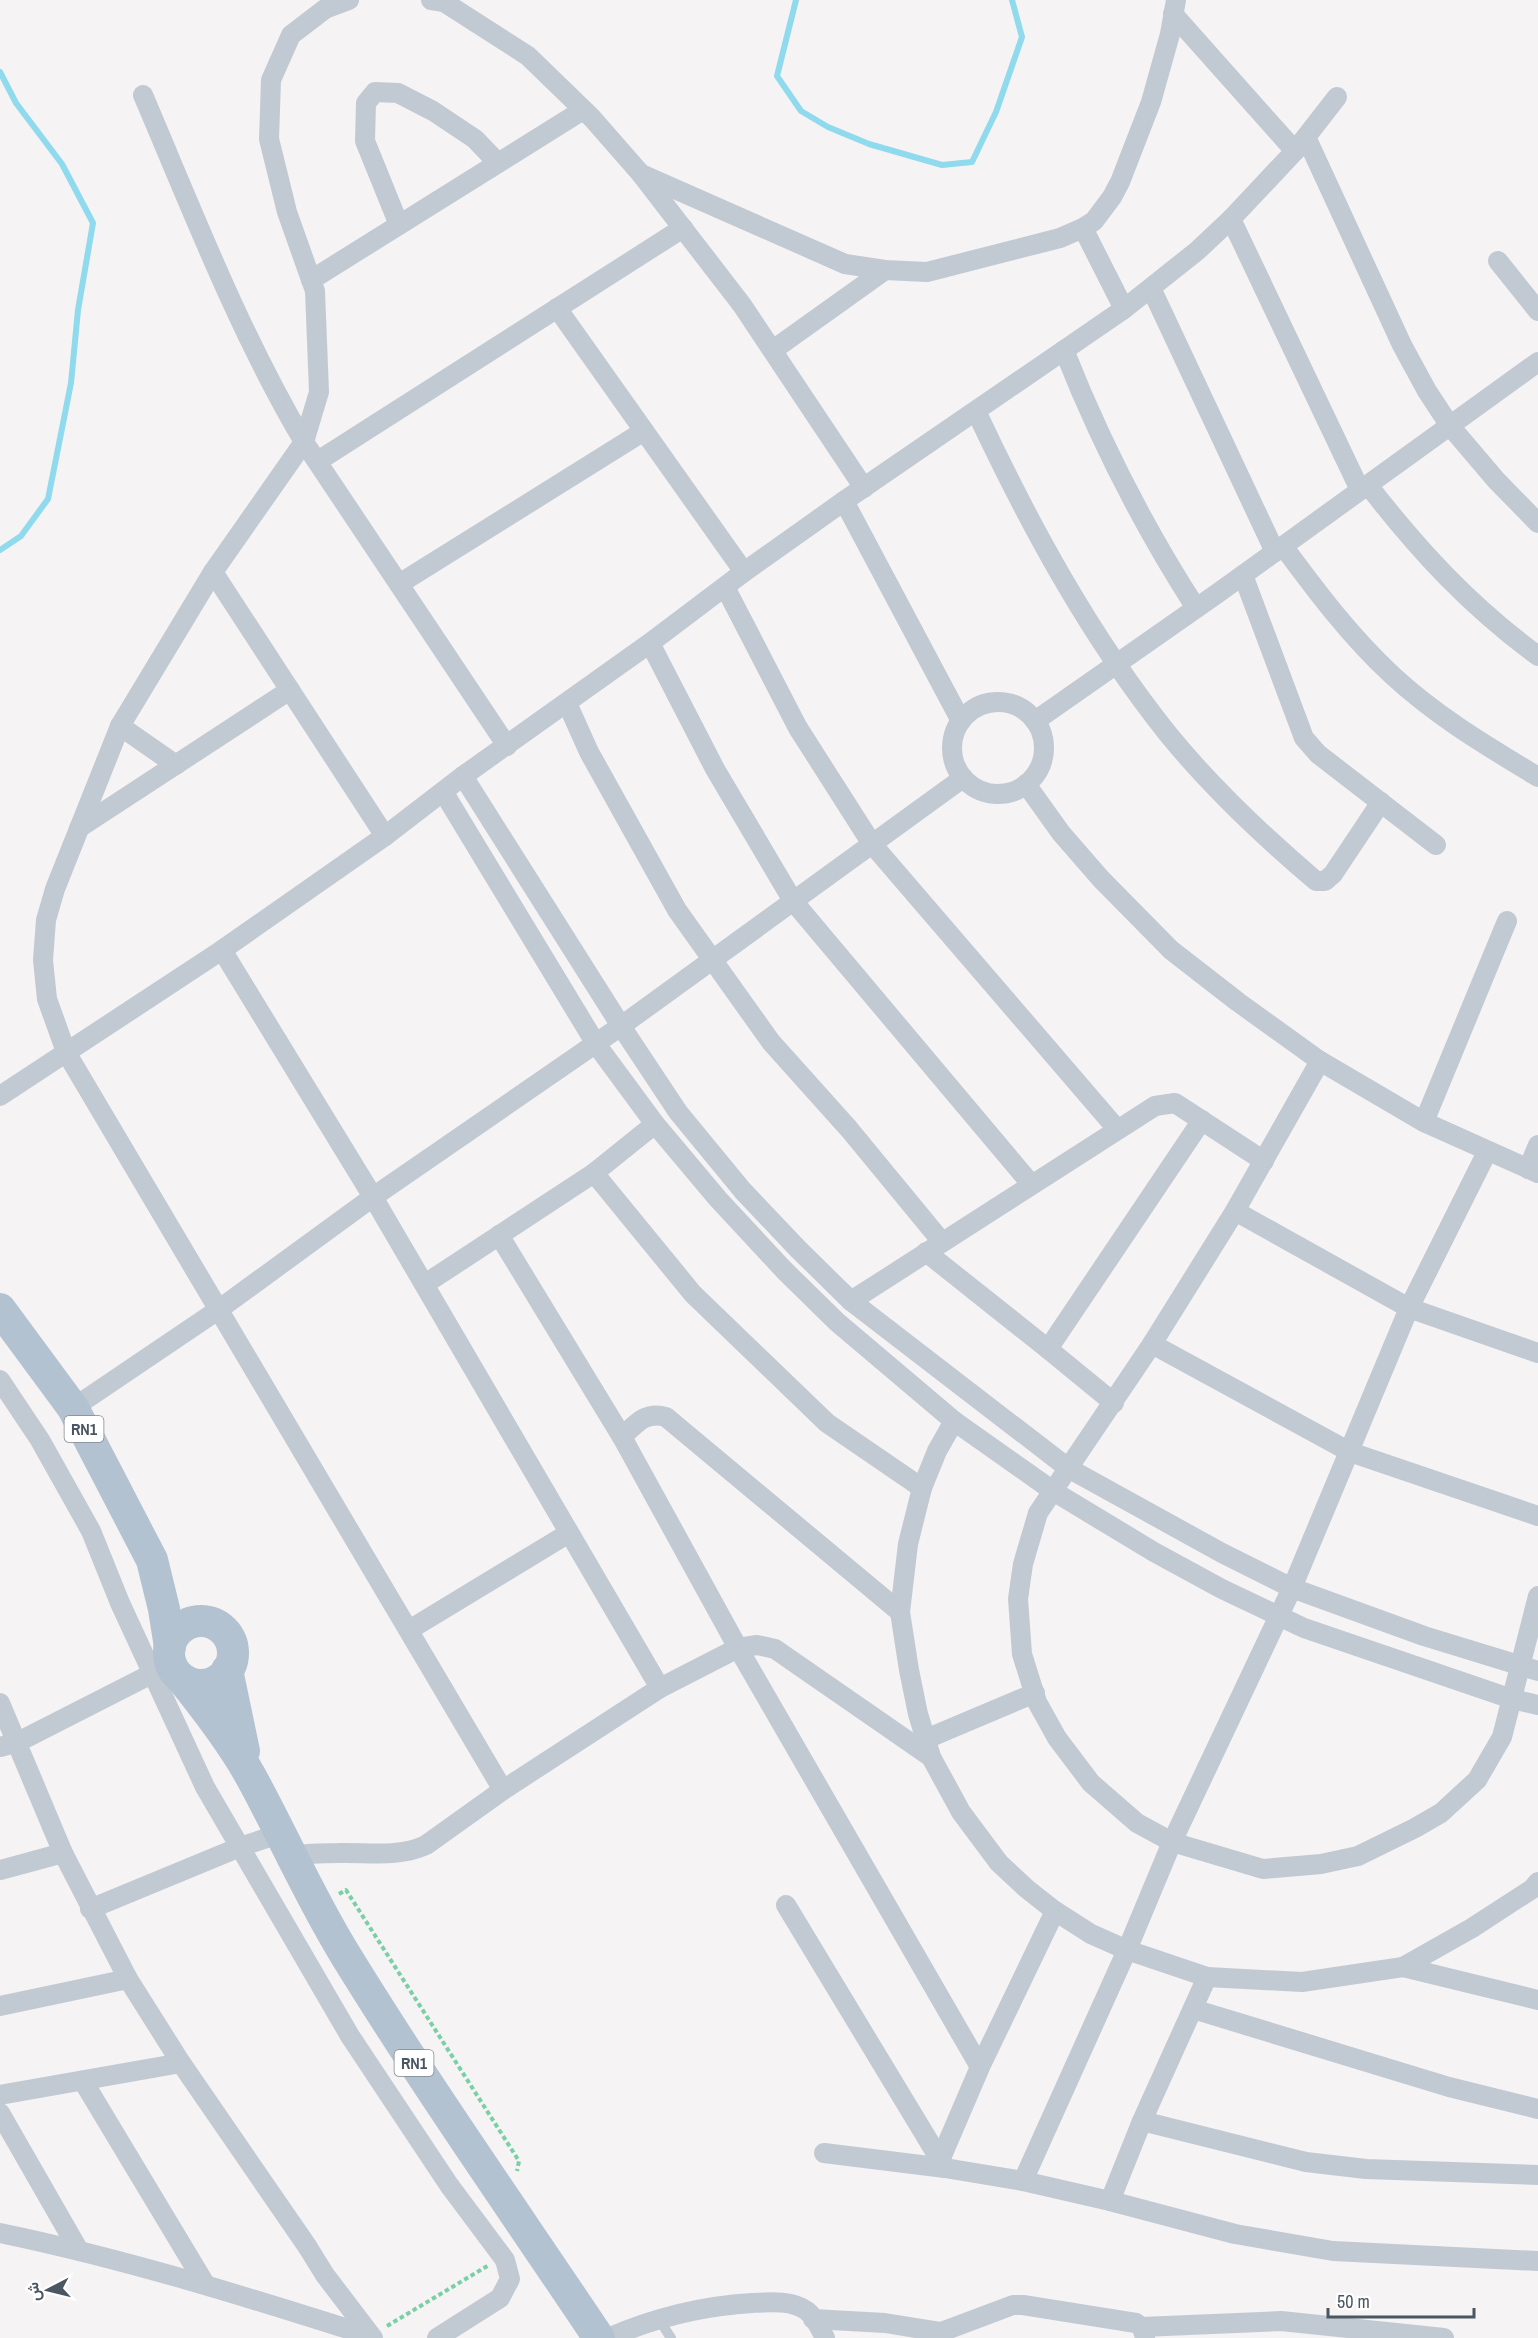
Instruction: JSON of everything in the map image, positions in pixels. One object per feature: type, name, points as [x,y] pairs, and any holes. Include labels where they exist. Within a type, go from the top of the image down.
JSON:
[{"type":"main road","name":"RN1","points":[[0,1309],[73,1408],[152,1560],[164,1609],[169,1666],[221,1729],[250,1775],[345,1954],[414,2063],[599,2338]]},
{"type":"main road","name":"RN1","points":[[152,1560],[231,1642],[233,1652],[227,1671],[250,1775]]},
{"type":"main road","points":[[210,1622],[189,1623],[180,1629],[173,1637],[169,1666],[198,1685],[215,1682],[227,1671]]},
{"type":"street","points":[[349,0],[325,9],[291,35],[271,80],[269,139],[287,213],[315,291],[319,392],[304,442],[213,572],[120,726],[55,889],[46,920],[43,960],[47,999],[66,1052],[503,1790]]},
{"type":"street","points":[[431,0],[444,2],[528,56],[583,110],[641,174],[742,305],[864,488]]},
{"type":"street","points":[[641,174],[844,264],[885,270],[927,272],[1060,238],[1083,228],[1102,211],[1120,182],[1151,102],[1175,7]]},
{"type":"street","points":[[1175,7],[1300,144],[1427,391],[1450,426],[1496,480],[1538,523]]},
{"type":"street","points":[[399,225],[365,141],[366,103],[375,92],[398,93],[433,111],[475,139],[498,163]]},
{"type":"street","points":[[143,95],[272,388],[304,442],[507,746]]},
{"type":"street","points":[[0,1096],[222,950],[385,836],[444,793],[463,776],[844,501],[1124,309],[1197,251],[1231,219],[1300,144],[1337,97]]},
{"type":"street","points":[[311,280],[583,110]]},
{"type":"street","points":[[1231,219],[1364,488],[1457,589],[1486,616],[1538,656]]},
{"type":"street","points":[[318,461],[683,228]]},
{"type":"street","points":[[1083,228],[1124,309]]},
{"type":"street","points":[[1498,261],[1538,312]]},
{"type":"street","points":[[773,350],[885,270]]},
{"type":"street","points":[[1151,288],[1279,549],[1338,619],[1393,676],[1443,717],[1538,777]]},
{"type":"street","points":[[556,308],[744,573]]},
{"type":"street","points":[[1064,350],[1118,474],[1168,565],[1196,608]]},
{"type":"street","points":[[1035,721],[1243,575],[1538,362]]},
{"type":"street","points":[[976,411],[1040,539],[1116,664],[1169,735],[1256,828],[1316,881],[1325,881],[1330,879],[1381,802]]},
{"type":"street","points":[[399,584],[644,431]]},
{"type":"street","points":[[844,501],[961,721]]},
{"type":"street","points":[[213,572],[385,836]]},
{"type":"street","points":[[1243,575],[1304,738],[1318,754],[1436,845]]},
{"type":"street","points":[[725,587],[798,728],[872,844],[1117,1129]]},
{"type":"street","points":[[650,643],[715,769],[793,902],[1031,1184]]},
{"type":"street","points":[[79,828],[290,690]]},
{"type":"street","points":[[1001,702],[1016,705],[1035,721],[1043,738],[1044,751],[1038,770],[1026,784],[1014,791],[1000,794],[986,793],[963,778],[955,765],[952,750],[954,735],[961,721],[972,710],[986,704],[1001,702]]},
{"type":"street","points":[[567,703],[589,752],[677,910],[771,1042],[849,1129],[934,1247],[1114,1403]]},
{"type":"street","points":[[120,726],[176,765]]},
{"type":"street","points":[[463,776],[678,1112],[743,1191],[798,1250],[851,1301],[1068,1468],[1222,1553],[1292,1588],[1424,1636],[1529,1669]]},
{"type":"street","points":[[73,1408],[218,1310],[373,1197],[596,1044],[963,778]]},
{"type":"street","points":[[1026,784],[1075,848],[1171,950],[1320,1061],[1424,1122],[1533,1171],[1538,1145]]},
{"type":"street","points":[[444,793],[596,1044],[655,1124],[718,1199],[784,1270],[837,1322],[954,1421],[1053,1491],[1154,1552],[1279,1616],[1304,1628],[1512,1699],[1538,1705]]},
{"type":"street","points":[[1424,1122],[1507,921]]},
{"type":"street","points":[[222,950],[425,1284],[660,1688]]},
{"type":"street","points":[[1320,1061],[1235,1211],[1114,1403],[1038,1513],[1023,1564],[1018,1599],[1022,1654],[1035,1693],[1057,1738],[1091,1783],[1137,1823],[1172,1842],[1263,1869],[1322,1864],[1358,1856],[1415,1828],[1442,1813],[1477,1780],[1502,1737],[1512,1699],[1529,1669],[1538,1596]]},
{"type":"street","points":[[851,1301],[1117,1129],[1146,1111],[1168,1103],[1175,1103],[1264,1161]]},
{"type":"street","points":[[1048,1348],[1202,1120]]},
{"type":"street","points":[[425,1284],[594,1173],[655,1124]]},
{"type":"street","points":[[1023,2181],[1127,1950],[1172,1842],[1292,1588],[1409,1308],[1487,1152]]},
{"type":"street","points":[[594,1173],[693,1294],[827,1423],[922,1488]]},
{"type":"street","points":[[1235,1211],[1409,1308],[1538,1353]]},
{"type":"street","points":[[500,1234],[622,1437],[738,1648],[980,2067]]},
{"type":"street","points":[[1152,1344],[1350,1452],[1538,1516]]},
{"type":"street","points":[[0,1380],[40,1440],[75,1499],[91,1531],[120,1604],[169,1666],[205,1786],[350,2036],[449,2185],[502,2256],[509,2269],[510,2279],[500,2298],[437,2338]]},
{"type":"street","points":[[622,1437],[647,1416],[666,1417],[900,1612]]},
{"type":"street","points":[[954,1421],[937,1451],[922,1488],[908,1544],[900,1612],[909,1670],[928,1748],[961,1812],[999,1863],[1026,1889],[1091,1934],[1127,1950],[1207,1977],[1302,1982],[1402,1967],[1473,1928],[1536,1887]]},
{"type":"street","points":[[409,1630],[569,1533]]},
{"type":"street","points":[[90,1909],[240,1847],[285,1844],[337,1853],[401,1853],[416,1850],[503,1790],[660,1688],[738,1648],[757,1645],[775,1649],[928,1748]]},
{"type":"street","points":[[9,1744],[169,1666]]},
{"type":"street","points":[[928,1748],[1035,1693]]},
{"type":"street","points":[[0,1703],[9,1744],[90,1909],[128,1979],[181,2063],[307,2246],[325,2276],[371,2337]]},
{"type":"street","points":[[0,1870],[63,1853]]},
{"type":"street","points":[[786,1905],[943,2163]]},
{"type":"street","points":[[943,2163],[980,2067],[1055,1911]]},
{"type":"street","points":[[1402,1967],[1538,2000]]},
{"type":"street","points":[[1110,2201],[1142,2121],[1207,1977]]},
{"type":"street","points":[[0,2006],[128,1979]]},
{"type":"street","points":[[1194,2009],[1449,2087],[1538,2109]]},
{"type":"street","points":[[0,2095],[181,2063]]},
{"type":"street","points":[[83,2081],[205,2284]]},
{"type":"street","points":[[0,2113],[78,2249]]},
{"type":"street","points":[[1142,2121],[1225,2144],[1306,2162],[1366,2169],[1538,2175]]},
{"type":"street","points":[[824,2153],[943,2163],[1110,2201],[1235,2234],[1333,2251],[1538,2261]]},
{"type":"street","points":[[0,2233],[78,2249],[205,2284],[371,2337]]},
{"type":"street","points":[[609,2338],[658,2318],[717,2305],[770,2302],[790,2304],[807,2311],[825,2338]]},
{"type":"street","points":[[813,2319],[885,2323],[943,2335],[1013,2305],[1136,2323],[1143,2332],[1281,2321],[1386,2335],[1444,2338]]},
{"type":"lane","points":[[658,2318],[671,2338]]},
{"type":"path","points":[[346,1890],[519,2161],[516,2170],[523,2179]]},
{"type":"path","points":[[371,2337],[441,2296],[502,2256]]},
{"type":"waterway","points":[[796,0],[777,76],[801,111],[828,127],[869,144],[942,165],[972,162],[996,112],[1022,37],[1012,0]]},
{"type":"waterway","points":[[0,72],[16,103],[62,164],[93,223],[78,310],[71,383],[48,499],[21,536],[0,550]]}]
